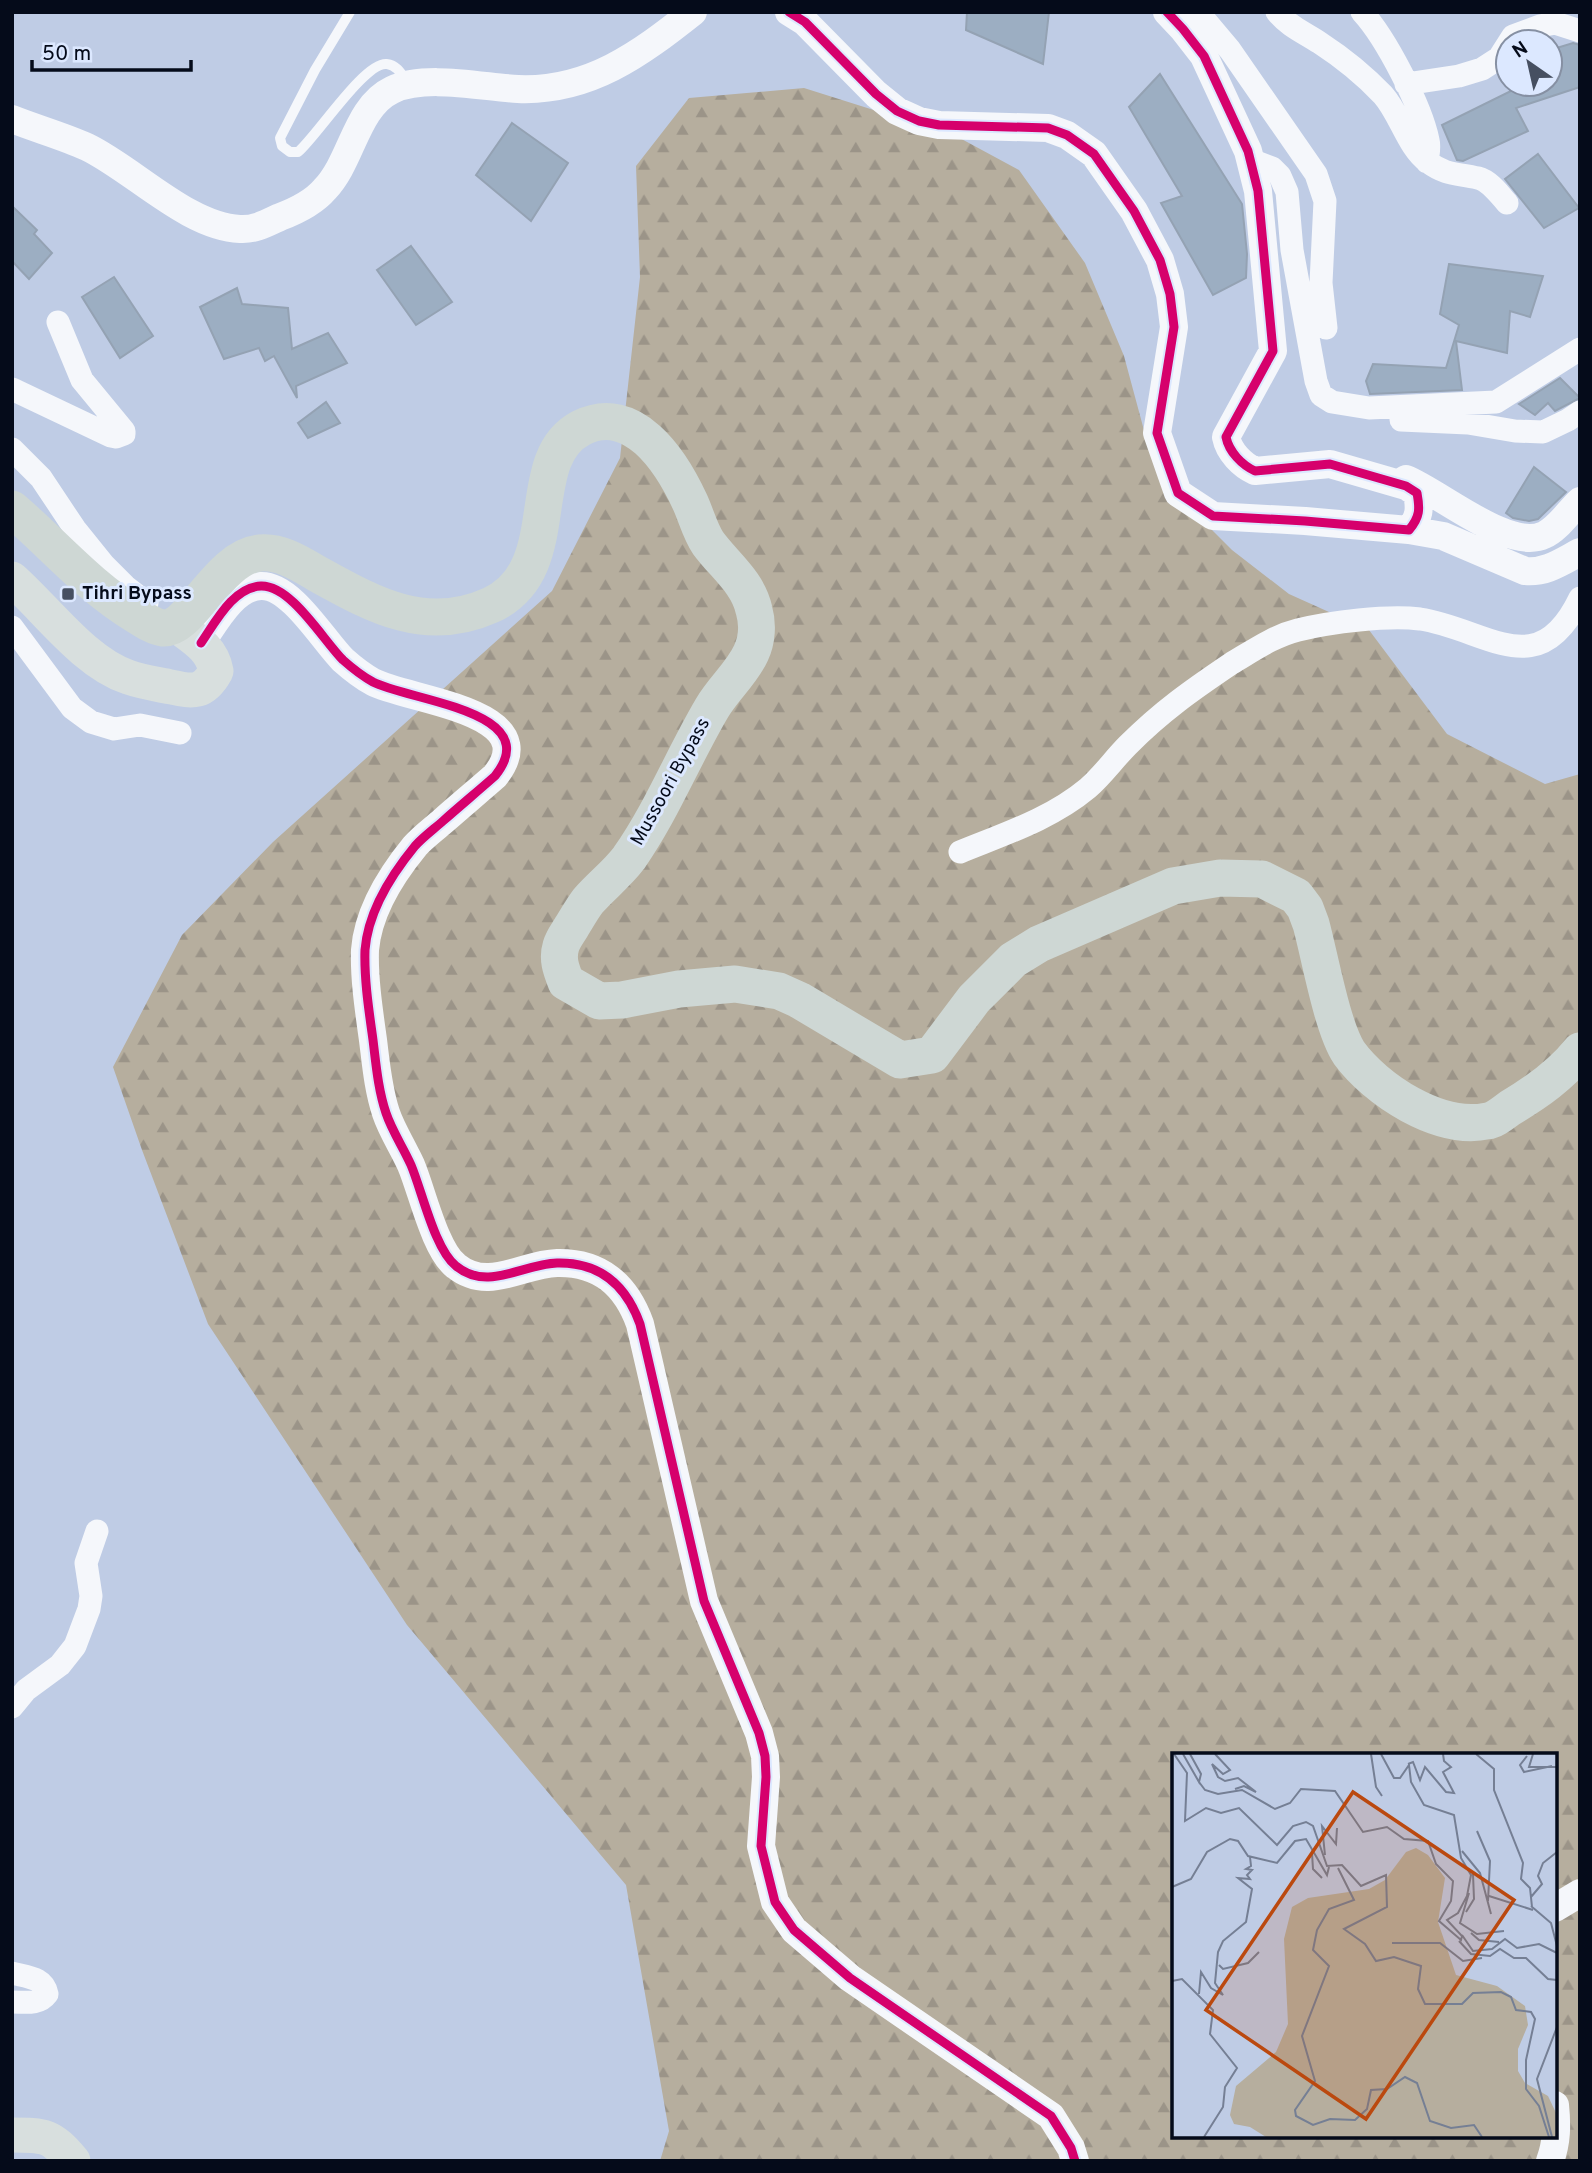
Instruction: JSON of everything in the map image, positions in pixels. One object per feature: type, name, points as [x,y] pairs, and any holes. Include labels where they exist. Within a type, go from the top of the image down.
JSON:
[{"type":"highway","name":"Mussoori Bypass","points":[[189,634],[218,577],[246,556],[260,553],[273,553],[291,559],[378,607],[405,614],[426,617],[458,615],[487,607],[507,596],[522,579],[535,554],[551,466],[561,444],[576,431],[593,423],[609,421],[629,426],[645,436],[668,461],[689,499],[706,539],[738,577],[749,595],[757,631],[750,655],[713,705],[649,825],[627,860],[586,904],[561,944],[559,963],[566,982],[599,1001],[735,984],[779,991],[900,1060],[932,1055],[974,999],[1013,960],[1039,944],[1173,886],[1220,878],[1262,880],[1296,896],[1305,908],[1340,1034],[1350,1053],[1383,1087],[1422,1113],[1466,1123],[1489,1121],[1535,1093],[1580,1051]]},
{"type":"highway","points":[[12,509],[113,601],[149,623],[189,634]]},
{"type":"main road","points":[[12,579],[102,664],[127,677],[184,690],[203,688],[216,671],[214,662],[189,634]]},
{"type":"main road","points":[[12,2135],[43,2135],[59,2145],[73,2161]]},
{"type":"street","points":[[12,119],[86,147],[200,218],[222,226],[252,229],[297,211],[324,191],[343,165],[371,105],[392,89],[408,84],[433,83],[522,89],[563,86],[624,63],[694,12]]},
{"type":"street","points":[[789,12],[805,22],[876,94],[897,111],[919,121],[939,125],[1048,128],[1067,135],[1094,154],[1134,211],[1160,260],[1170,294],[1174,327],[1157,433],[1178,493],[1213,516],[1409,530],[1443,536],[1525,571],[1548,569],[1580,552]]},
{"type":"street","points":[[1167,12],[1203,56],[1251,160],[1258,191],[1273,351],[1226,437],[1228,446],[1246,466],[1255,471],[1330,464],[1406,486],[1417,493],[1420,509],[1417,521],[1409,530]]},
{"type":"street","points":[[1198,12],[1254,83],[1316,174],[1325,201],[1321,283],[1326,328]]},
{"type":"street","points":[[1277,12],[1290,25],[1340,57],[1367,80],[1385,98],[1413,145],[1427,162],[1448,173],[1479,178],[1490,184],[1507,202]]},
{"type":"street","points":[[1362,12],[1382,39],[1406,84],[1428,138],[1427,162]]},
{"type":"street","points":[[1406,84],[1459,76],[1482,69],[1499,58],[1513,36],[1540,26],[1555,23],[1580,31]]},
{"type":"street","points":[[1251,160],[1272,169],[1280,176],[1287,192],[1292,250],[1315,381],[1321,395],[1359,417],[1468,423],[1516,431],[1543,432],[1580,412]]},
{"type":"street","points":[[12,389],[111,436],[124,434],[82,380],[58,322]]},
{"type":"street","points":[[1332,402],[1369,408],[1496,402],[1580,349]]},
{"type":"street","points":[[12,449],[41,478],[75,529],[104,565],[125,586],[189,634],[223,612],[237,596],[249,589],[271,587],[280,591],[309,619],[342,659],[362,675],[391,690],[467,712],[491,723],[502,733],[508,756],[503,766],[495,776],[417,843],[393,876],[374,914],[365,949],[373,1039],[385,1111],[411,1164],[442,1249],[453,1265],[469,1275],[491,1278],[556,1263],[582,1266],[602,1273],[619,1286],[632,1302],[640,1324],[704,1601],[759,1734],[765,1756],[761,1846],[775,1902],[794,1930],[850,1978],[1051,2116],[1071,2148],[1074,2161]]},
{"type":"street","points":[[1373,475],[1407,479],[1466,513],[1519,537],[1532,539],[1546,535],[1580,501]]},
{"type":"street","points":[[960,852],[1029,824],[1069,802],[1097,779],[1126,747],[1183,695],[1283,634],[1365,621],[1420,620],[1504,645],[1527,647],[1554,635],[1569,618],[1580,598]]},
{"type":"street","points":[[12,627],[72,708],[84,718],[114,729],[140,725],[180,733]]},
{"type":"street","points":[[12,1707],[26,1690],[60,1665],[75,1646],[89,1609],[86,1563],[97,1531]]},
{"type":"street","points":[[1557,1907],[1580,1894]]},
{"type":"street","points":[[12,1973],[41,1981],[47,1994],[43,2000],[36,2002],[12,2002]]},
{"type":"street","points":[[1550,2161],[1556,2138]]},
{"type":"lane","points":[[350,12],[280,138],[282,146],[290,152],[298,152],[303,148],[358,82],[377,66],[388,64],[395,67],[408,84]]},
{"type":"green space","points":[[804,88],[956,136],[1019,170],[1085,263],[1124,356],[1145,434],[1178,496],[1232,550],[1289,594],[1369,630],[1447,734],[1545,784],[1580,774],[1580,2161],[660,2161],[669,2131],[626,1885],[407,1625],[208,1324],[113,1067],[182,935],[273,842],[552,591],[620,458],[640,277],[636,166],[689,98]]},
{"type":"building","points":[[967,12],[1049,12],[1043,64],[966,30]]},
{"type":"building","points":[[1573,43],[1580,45],[1580,87],[1564,92],[1564,46]]},
{"type":"building","points":[[1160,74],[1242,204],[1247,254],[1246,278],[1213,295],[1161,203],[1182,196],[1129,107]]},
{"type":"building","points":[[1497,98],[1546,98],[1516,108],[1528,131],[1463,161],[1457,160],[1442,125]]},
{"type":"building","points":[[512,123],[568,163],[531,221],[476,175]]},
{"type":"building","points":[[1538,154],[1579,208],[1544,228],[1505,179]]},
{"type":"building","points":[[12,206],[37,230],[34,234],[52,253],[29,279],[12,261]]},
{"type":"building","points":[[411,246],[452,302],[416,325],[377,270]]},
{"type":"building","points":[[1449,264],[1543,276],[1530,317],[1510,311],[1507,353],[1456,341],[1462,390],[1370,394],[1366,381],[1373,364],[1446,368],[1459,325],[1440,314]]},
{"type":"building","points":[[114,277],[153,336],[120,358],[82,297]]},
{"type":"building","points":[[237,288],[242,304],[288,308],[292,349],[328,333],[347,363],[296,386],[297,398],[274,356],[265,361],[259,348],[224,359],[200,307]]},
{"type":"building","points":[[1560,378],[1580,398],[1555,411],[1548,403],[1535,415],[1519,404]]},
{"type":"building","points":[[326,402],[340,423],[308,438],[298,423]]},
{"type":"building","points":[[1534,467],[1566,492],[1538,519],[1529,521],[1513,518],[1506,513]]},
{"type":"cycle path","points":[[789,12],[805,22],[876,94],[897,111],[919,121],[939,125],[1048,128],[1067,135],[1094,154],[1134,211],[1160,260],[1170,294],[1174,327],[1157,433],[1178,493],[1213,516],[1409,530],[1417,517],[1419,504],[1417,493],[1406,486],[1330,464],[1255,471],[1241,462],[1230,448],[1226,437],[1273,351],[1258,191],[1248,151],[1204,56],[1167,12]]},
{"type":"cycle path","points":[[201,643],[233,599],[251,588],[272,588],[295,604],[343,660],[365,677],[391,689],[467,712],[489,723],[503,737],[506,754],[495,776],[415,846],[390,881],[371,922],[365,950],[366,984],[378,1076],[388,1120],[411,1165],[435,1234],[448,1258],[456,1266],[480,1277],[505,1275],[544,1264],[586,1267],[609,1278],[619,1287],[634,1310],[640,1324],[704,1601],[759,1733],[765,1756],[761,1846],[775,1902],[794,1930],[850,1978],[1051,2116],[1071,2148],[1075,2161]]},
{"type":"place","name":"Tihri Bypass","points":[[68,594]]}]
